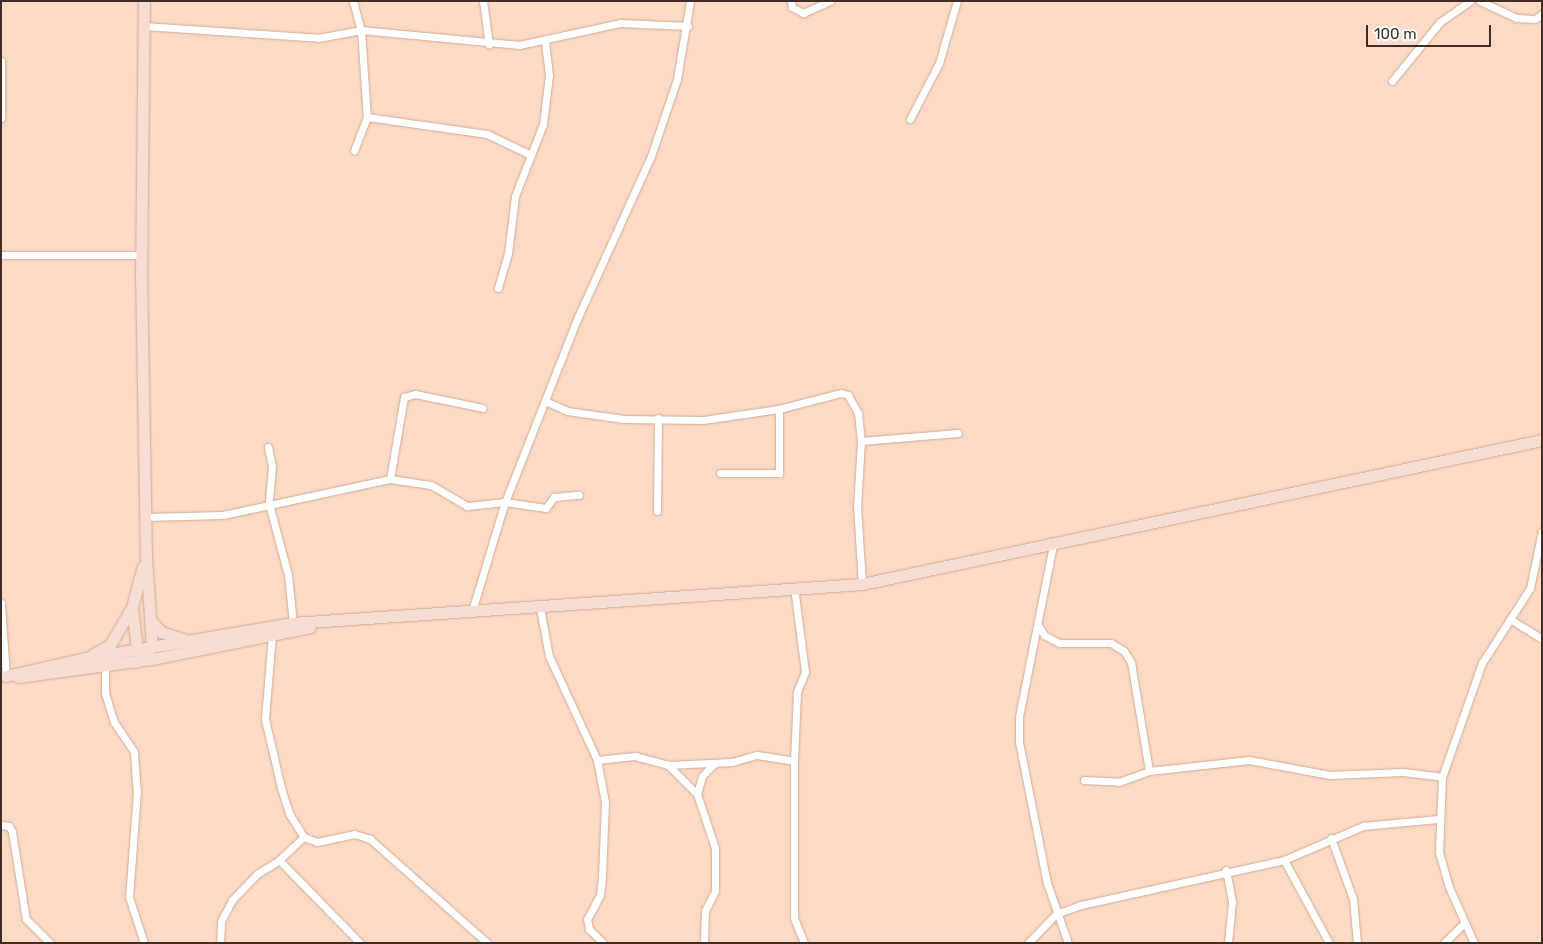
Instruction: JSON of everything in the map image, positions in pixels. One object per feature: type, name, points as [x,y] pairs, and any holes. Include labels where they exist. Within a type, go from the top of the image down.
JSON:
[{"type":"main road","points":[[144,1],[141,255],[146,557],[152,622],[152,647]]},
{"type":"main road","points":[[4,676],[86,658],[142,657],[152,647],[203,640],[293,623],[540,608],[794,586],[862,584],[1542,440]]},
{"type":"main road","points":[[86,658],[110,645],[132,607],[146,557]]},
{"type":"main road","points":[[132,607],[142,657]]},
{"type":"main road","points":[[152,622],[176,639],[203,640]]},
{"type":"main road","points":[[4,676],[105,666],[142,657],[272,635],[333,622]]},
{"type":"street","points":[[353,1],[361,30],[367,117],[354,151]]},
{"type":"street","points":[[483,1],[490,45]]},
{"type":"street","points":[[472,611],[505,502],[578,317],[651,156],[677,79],[688,26],[690,1]]},
{"type":"street","points":[[791,1],[792,7],[803,13],[830,1]]},
{"type":"street","points":[[910,119],[939,63],[957,1]]},
{"type":"street","points":[[1392,81],[1440,22],[1470,1]]},
{"type":"street","points":[[1480,1],[1516,18],[1535,19],[1542,14]]},
{"type":"street","points":[[144,26],[318,38],[361,30],[490,45],[545,42],[620,23],[688,26]]},
{"type":"street","points":[[498,288],[508,254],[515,196],[543,124],[549,75],[545,42]]},
{"type":"street","points":[[1,61],[1,118]]},
{"type":"street","points":[[367,117],[487,134],[531,155]]},
{"type":"street","points":[[1,255],[141,255]]},
{"type":"street","points":[[545,401],[567,411],[623,419],[725,419],[779,409],[841,393],[848,395],[858,412],[861,442],[857,506],[862,584]]},
{"type":"street","points":[[390,479],[404,397],[416,394],[483,408]]},
{"type":"street","points":[[720,473],[779,473],[779,409]]},
{"type":"street","points":[[657,511],[658,418]]},
{"type":"street","points":[[861,442],[958,433]]},
{"type":"street","points":[[268,448],[272,466],[269,504],[288,575],[293,623]]},
{"type":"street","points":[[146,517],[223,515],[269,504],[320,497],[390,479],[431,485],[467,506],[505,502],[546,508],[554,497],[579,495]]},
{"type":"street","points":[[1474,943],[1464,924],[1439,852],[1438,819],[1442,777],[1482,663],[1530,588],[1542,531]]},
{"type":"street","points":[[1053,545],[1019,717],[1018,742],[1056,914],[1068,943]]},
{"type":"street","points":[[794,586],[805,672],[797,692],[794,761],[794,918],[804,943]]},
{"type":"street","points":[[1,602],[4,676]]},
{"type":"street","points":[[540,608],[549,656],[561,675],[597,760],[605,802],[602,878],[600,895],[587,919],[589,928],[604,943]]},
{"type":"street","points":[[1510,619],[1542,639]]},
{"type":"street","points":[[1038,625],[1044,635],[1059,643],[1111,643],[1124,651],[1131,662],[1149,771]]},
{"type":"street","points":[[272,635],[265,719],[281,788],[290,814],[304,837],[317,842],[354,834],[370,838],[487,943]]},
{"type":"street","points":[[105,666],[105,693],[114,722],[134,752],[137,791],[129,897],[144,943]]},
{"type":"street","points":[[597,760],[634,756],[668,765],[715,763],[757,755],[794,761]]},
{"type":"street","points":[[1084,780],[1100,778],[1119,782],[1149,771],[1249,760],[1330,775],[1403,772],[1442,777]]},
{"type":"street","points":[[697,794],[702,776],[715,763]]},
{"type":"street","points":[[668,765],[697,794],[714,848],[714,891],[705,910],[704,943]]},
{"type":"street","points":[[1028,943],[1056,914],[1226,870],[1284,860],[1362,826],[1438,819]]},
{"type":"street","points":[[1,825],[8,826],[12,832],[26,919],[50,943]]},
{"type":"street","points":[[220,943],[221,921],[232,900],[257,874],[279,860],[304,837]]},
{"type":"street","points":[[1331,838],[1353,899],[1357,943]]},
{"type":"street","points":[[279,860],[360,943]]},
{"type":"street","points":[[1284,860],[1329,943]]},
{"type":"street","points":[[1226,870],[1232,902],[1228,943]]},
{"type":"street","points":[[1444,943],[1464,924]]}]
